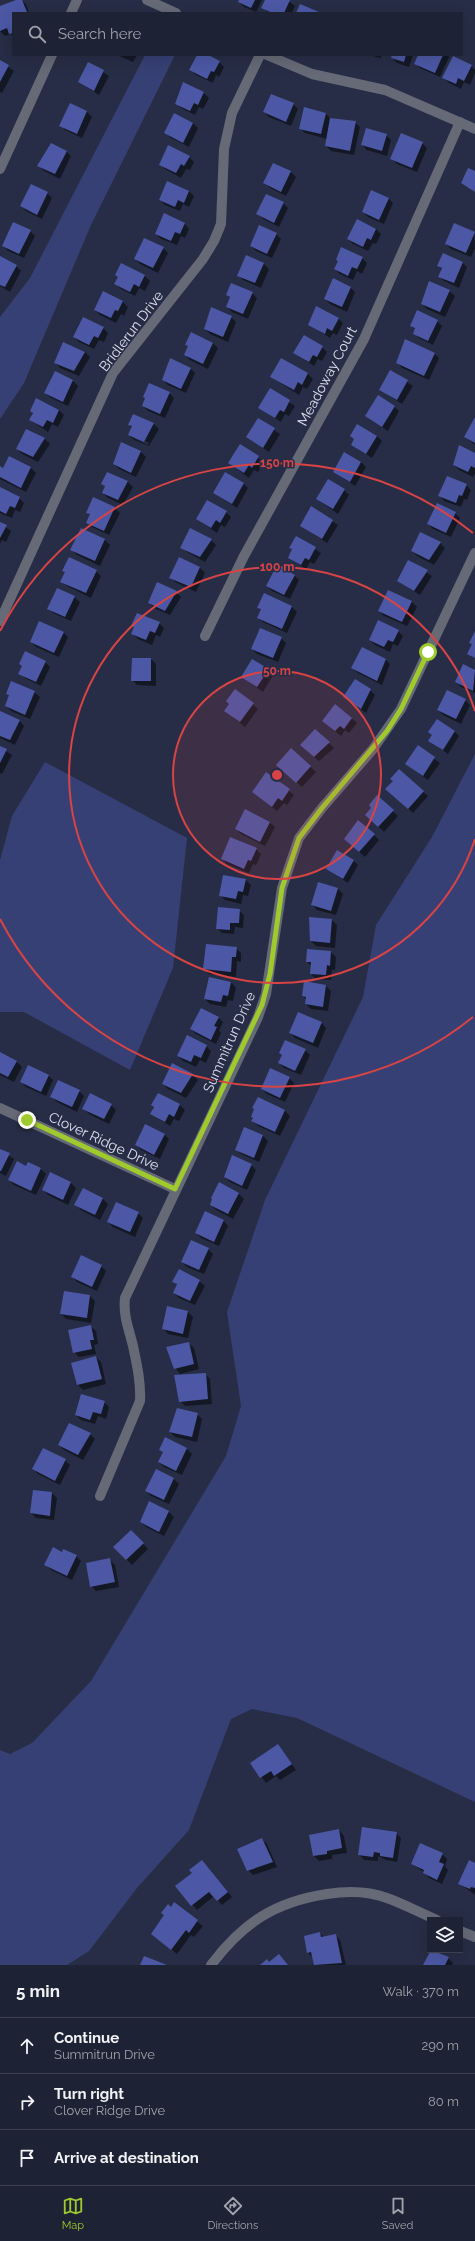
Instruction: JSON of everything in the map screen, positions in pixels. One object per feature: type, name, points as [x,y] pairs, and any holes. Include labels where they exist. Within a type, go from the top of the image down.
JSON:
[{"type":"street","points":[[71,12],[77,0]]},
{"type":"street","points":[[147,0],[174,12]]},
{"type":"street","points":[[0,169],[52,56]]},
{"type":"street","name":"Bridlerun Drive","points":[[0,621],[113,373],[203,260],[214,241],[221,224],[224,149],[232,113],[260,56]]},
{"type":"street","points":[[269,56],[312,74],[385,90],[475,129]]},
{"type":"street","name":"Meadoway Court","points":[[205,636],[244,556],[364,339],[460,122]]},
{"type":"street","name":"Summitrun Drive","points":[[100,1496],[140,1401],[141,1386],[125,1323],[125,1298],[260,1011],[269,980],[282,888],[299,838],[322,808],[373,749],[401,709],[475,553]]},
{"type":"street","name":"Clover Ridge Drive","points":[[0,1108],[175,1189]]},
{"type":"street","points":[[211,1965],[237,1935],[252,1922],[269,1911],[289,1902],[314,1896],[340,1892],[362,1893],[386,1897],[430,1917]]},
{"type":"street","points":[[463,1931],[475,1937]]},
{"type":"shaded area","points":[[144,56],[175,56],[91,225],[24,383],[0,419],[0,317],[30,278]]},
{"type":"shaded area","points":[[475,754],[475,1802],[297,1718],[252,1709],[231,1719],[189,1830],[137,1888],[89,1951],[67,1965],[0,1965],[0,1750],[10,1754],[32,1743],[91,1681],[226,1456],[241,1406],[227,1312],[265,1200],[363,997],[376,925],[432,837]]},
{"type":"shaded area","points":[[45,762],[187,838],[173,968],[130,1070],[24,1012],[0,1012],[0,860],[12,816]]},
{"type":"building","points":[[16,0],[22,0],[27,12],[12,12],[12,33],[9,34],[7,28],[0,31],[0,6]]},
{"type":"building","points":[[239,0],[255,0],[251,8],[238,2]]},
{"type":"building","points":[[265,0],[290,0],[284,12],[270,12],[261,8]]},
{"type":"building","points":[[300,4],[319,12],[296,12]]},
{"type":"building","points":[[196,56],[210,56],[220,61],[214,72],[211,71],[207,79],[189,70]]},
{"type":"building","points":[[392,56],[406,56],[404,62],[391,58]]},
{"type":"building","points":[[418,56],[443,56],[435,73],[414,64]]},
{"type":"building","points":[[453,56],[472,65],[464,81],[458,78],[456,84],[442,78]]},
{"type":"building","points":[[0,60],[9,65],[0,82]]},
{"type":"building","points":[[88,62],[104,70],[94,91],[78,82]]},
{"type":"building","points":[[183,82],[204,92],[198,105],[194,103],[190,111],[175,104]]},
{"type":"building","points":[[271,94],[294,103],[286,122],[263,112]]},
{"type":"building","points":[[70,103],[87,111],[77,134],[59,126]]},
{"type":"building","points":[[304,107],[326,113],[321,134],[299,129]]},
{"type":"building","points":[[174,113],[193,123],[183,143],[164,133]]},
{"type":"building","points":[[330,118],[356,121],[350,151],[325,146]]},
{"type":"building","points":[[366,128],[387,134],[382,151],[361,145]]},
{"type":"building","points":[[401,133],[423,142],[412,168],[390,159]]},
{"type":"building","points":[[51,143],[67,151],[55,174],[37,166]]},
{"type":"building","points":[[168,145],[190,156],[184,166],[181,164],[176,173],[159,165]]},
{"type":"building","points":[[273,163],[291,171],[281,192],[263,183]]},
{"type":"building","points":[[468,168],[475,171],[475,192],[461,183]]},
{"type":"building","points":[[167,181],[189,191],[184,203],[178,200],[175,207],[159,200]]},
{"type":"building","points":[[31,184],[48,192],[37,215],[20,206]]},
{"type":"building","points":[[371,190],[389,198],[379,220],[362,212]]},
{"type":"building","points":[[266,194],[284,202],[274,223],[256,214]]},
{"type":"building","points":[[164,213],[185,223],[180,234],[175,232],[171,241],[155,234]]},
{"type":"building","points":[[357,219],[376,229],[371,240],[367,238],[363,247],[347,239]]},
{"type":"building","points":[[13,222],[31,230],[19,254],[2,246]]},
{"type":"building","points":[[454,223],[475,232],[466,253],[445,244]]},
{"type":"building","points":[[259,225],[277,233],[267,254],[250,246]]},
{"type":"building","points":[[144,238],[164,247],[153,268],[134,259]]},
{"type":"building","points":[[341,247],[363,257],[357,269],[352,267],[348,276],[334,269],[338,261],[336,260]]},
{"type":"building","points":[[443,253],[463,262],[454,283],[438,277],[442,268],[437,266]]},
{"type":"building","points":[[246,255],[264,263],[255,283],[237,276]]},
{"type":"building","points":[[0,256],[17,265],[5,287],[0,285]]},
{"type":"building","points":[[121,263],[145,275],[139,287],[134,284],[130,292],[114,284],[118,277],[115,275]]},
{"type":"building","points":[[333,278],[351,287],[342,307],[324,299]]},
{"type":"building","points":[[429,281],[450,290],[440,312],[421,304]]},
{"type":"building","points":[[231,283],[253,292],[243,314],[226,307],[230,297],[226,295]]},
{"type":"building","points":[[103,291],[123,301],[118,311],[115,310],[111,318],[94,310]]},
{"type":"building","points":[[316,306],[339,318],[332,331],[327,328],[325,334],[308,325]]},
{"type":"building","points":[[211,307],[232,316],[223,337],[204,329]]},
{"type":"building","points":[[417,310],[438,320],[428,341],[413,334],[415,328],[410,326]]},
{"type":"building","points":[[83,317],[104,327],[98,338],[94,336],[89,345],[73,337]]},
{"type":"building","points":[[191,332],[213,343],[203,364],[184,355],[188,346],[185,345]]},
{"type":"building","points":[[304,335],[323,346],[317,357],[313,355],[309,362],[293,353]]},
{"type":"building","points":[[405,339],[435,353],[424,376],[396,363]]},
{"type":"building","points":[[63,342],[85,352],[74,371],[54,363]]},
{"type":"building","points":[[170,358],[191,368],[181,389],[162,380]]},
{"type":"building","points":[[281,358],[308,373],[302,385],[298,382],[294,390],[270,377]]},
{"type":"building","points":[[390,370],[408,380],[397,400],[379,390]]},
{"type":"building","points":[[55,371],[73,380],[63,402],[44,393]]},
{"type":"building","points":[[149,383],[170,392],[160,414],[142,406],[145,398],[143,397]]},
{"type":"building","points":[[270,388],[290,400],[284,412],[280,410],[275,418],[258,408]]},
{"type":"building","points":[[378,395],[395,406],[382,427],[365,416]]},
{"type":"building","points":[[36,398],[59,410],[53,423],[47,420],[43,427],[29,420],[33,413],[30,411]]},
{"type":"building","points":[[133,414],[154,423],[144,442],[128,435],[132,426],[128,425]]},
{"type":"building","points":[[475,417],[475,443],[464,437]]},
{"type":"building","points":[[258,418],[275,428],[263,448],[246,437]]},
{"type":"building","points":[[357,424],[377,436],[366,454],[351,445],[354,439],[350,436]]},
{"type":"building","points":[[26,429],[45,438],[33,457],[16,449]]},
{"type":"building","points":[[121,442],[141,451],[131,473],[113,464]]},
{"type":"building","points":[[240,444],[259,456],[252,468],[249,465],[244,473],[228,463]]},
{"type":"building","points":[[459,445],[475,453],[475,468],[471,466],[468,472],[453,465]]},
{"type":"building","points":[[344,452],[361,462],[350,482],[333,472]]},
{"type":"building","points":[[9,456],[31,467],[21,488],[0,477],[0,466],[3,468]]},
{"type":"building","points":[[107,472],[128,481],[118,500],[102,493],[105,486],[101,484]]},
{"type":"building","points":[[225,472],[244,483],[232,504],[213,493]]},
{"type":"building","points":[[447,476],[467,484],[462,496],[459,495],[456,503],[438,496]]},
{"type":"building","points":[[328,479],[345,489],[333,509],[316,499]]},
{"type":"building","points":[[0,487],[20,497],[15,508],[10,506],[6,514],[0,511]]},
{"type":"building","points":[[93,497],[115,507],[104,531],[86,523],[90,514],[86,513]]},
{"type":"building","points":[[207,500],[227,511],[220,523],[216,520],[211,528],[196,519]]},
{"type":"building","points":[[437,503],[456,512],[446,533],[427,524]]},
{"type":"building","points":[[311,506],[333,520],[322,539],[300,526]]},
{"type":"building","points":[[0,522],[7,525],[0,538]]},
{"type":"building","points":[[81,528],[105,539],[95,561],[70,550]]},
{"type":"building","points":[[190,528],[212,539],[200,557],[180,548]]},
{"type":"building","points":[[420,532],[441,542],[429,560],[411,551]]},
{"type":"building","points":[[296,536],[316,547],[309,560],[305,558],[301,565],[288,558],[292,549],[289,548]]},
{"type":"building","points":[[69,557],[97,570],[86,593],[60,582],[65,572],[62,571]]},
{"type":"building","points":[[179,557],[200,567],[191,587],[169,578]]},
{"type":"building","points":[[408,560],[428,570],[414,591],[397,581]]},
{"type":"building","points":[[277,565],[295,575],[284,595],[266,586]]},
{"type":"building","points":[[157,582],[177,591],[165,611],[148,603]]},
{"type":"building","points":[[57,588],[75,596],[65,617],[47,609]]},
{"type":"building","points":[[388,590],[412,601],[402,622],[378,611]]},
{"type":"building","points":[[264,593],[292,606],[282,629],[257,618],[261,609],[257,608]]},
{"type":"building","points":[[137,613],[160,622],[155,633],[150,631],[146,640],[131,634],[134,627],[131,626]]},
{"type":"building","points":[[378,620],[399,630],[393,642],[388,640],[384,647],[369,640]]},
{"type":"building","points":[[39,621],[64,632],[54,653],[30,642]]},
{"type":"building","points":[[260,628],[282,637],[273,658],[251,649]]},
{"type":"building","points":[[475,631],[475,658],[467,654],[472,644],[469,643]]},
{"type":"building","points":[[362,647],[386,659],[377,681],[351,668]]},
{"type":"building","points":[[25,651],[46,661],[36,682],[18,674],[22,666],[19,664]]},
{"type":"building","points":[[132,658],[151,658],[151,681],[131,681]]},
{"type":"building","points":[[252,659],[269,669],[257,687],[241,677]]},
{"type":"building","points":[[463,664],[475,670],[473,691],[455,682]]},
{"type":"building","points":[[355,679],[371,689],[361,709],[343,697]]},
{"type":"building","points":[[11,681],[35,691],[25,715],[5,706],[9,695],[6,694]]},
{"type":"building","points":[[235,689],[254,703],[240,722],[224,711],[229,704],[226,701]]},
{"type":"building","points":[[447,690],[466,699],[456,719],[437,710]]},
{"type":"building","points":[[335,704],[352,718],[344,729],[340,726],[335,731],[322,721]]},
{"type":"building","points":[[0,711],[20,720],[10,740],[0,736]]},
{"type":"building","points":[[437,719],[455,731],[443,750],[428,741],[432,735],[428,732]]},
{"type":"building","points":[[315,729],[330,742],[314,757],[300,745]]},
{"type":"building","points":[[418,745],[435,757],[423,776],[405,764]]},
{"type":"building","points":[[0,746],[7,749],[0,763]]},
{"type":"building","points":[[291,748],[311,766],[296,783],[276,765]]},
{"type":"building","points":[[399,769],[424,791],[408,809],[385,789],[393,781],[390,779]]},
{"type":"building","points":[[266,772],[290,789],[282,801],[278,798],[272,807],[252,792]]},
{"type":"building","points":[[377,795],[394,810],[378,827],[365,815],[371,808],[369,805]]},
{"type":"building","points":[[245,809],[270,822],[260,842],[235,829]]},
{"type":"building","points":[[358,820],[375,834],[359,852],[344,839]]},
{"type":"building","points":[[230,837],[257,848],[251,861],[248,860],[244,869],[221,859]]},
{"type":"building","points":[[337,850],[354,860],[343,879],[326,869]]},
{"type":"building","points":[[223,875],[246,879],[243,892],[238,891],[236,899],[219,896]]},
{"type":"building","points":[[318,882],[338,888],[331,911],[311,905]]},
{"type":"building","points":[[218,907],[240,909],[239,923],[230,923],[230,930],[216,929]]},
{"type":"building","points":[[309,917],[332,919],[330,943],[310,941]]},
{"type":"building","points":[[206,944],[237,947],[236,957],[232,957],[231,972],[203,969]]},
{"type":"building","points":[[307,949],[331,951],[330,966],[327,965],[326,975],[310,974],[311,962],[306,962]]},
{"type":"building","points":[[209,977],[231,982],[228,996],[223,995],[221,1002],[204,999]]},
{"type":"building","points":[[304,981],[326,985],[323,1007],[305,1004],[306,997],[302,996]]},
{"type":"building","points":[[201,1008],[219,1017],[214,1026],[217,1027],[211,1040],[190,1029]]},
{"type":"building","points":[[298,1012],[322,1022],[313,1043],[289,1033]]},
{"type":"building","points":[[187,1035],[207,1045],[201,1058],[194,1055],[191,1062],[177,1056]]},
{"type":"building","points":[[285,1040],[306,1049],[295,1071],[278,1063],[282,1055],[279,1053]]},
{"type":"building","points":[[0,1052],[17,1061],[8,1077],[0,1073]]},
{"type":"building","points":[[172,1063],[193,1074],[181,1093],[162,1084]]},
{"type":"building","points":[[28,1065],[49,1075],[41,1092],[20,1082]]},
{"type":"building","points":[[270,1068],[290,1077],[280,1098],[261,1089]]},
{"type":"building","points":[[58,1080],[80,1090],[72,1107],[50,1097]]},
{"type":"building","points":[[90,1093],[112,1104],[104,1119],[82,1109]]},
{"type":"building","points":[[158,1093],[180,1104],[174,1117],[169,1114],[165,1122],[150,1114],[154,1107],[151,1105]]},
{"type":"building","points":[[258,1097],[285,1110],[275,1132],[251,1121],[253,1118],[251,1117],[254,1109],[252,1108]]},
{"type":"building","points":[[145,1124],[165,1134],[154,1155],[135,1145]]},
{"type":"building","points":[[244,1127],[263,1135],[254,1158],[235,1150]]},
{"type":"building","points":[[0,1149],[10,1153],[1,1171],[0,1171]]},
{"type":"building","points":[[232,1155],[252,1164],[242,1186],[224,1177]]},
{"type":"building","points":[[17,1161],[26,1166],[28,1162],[41,1168],[31,1191],[8,1180]]},
{"type":"building","points":[[50,1172],[71,1182],[63,1200],[42,1190]]},
{"type":"building","points":[[219,1182],[239,1193],[228,1214],[210,1205],[211,1198]]},
{"type":"building","points":[[83,1188],[103,1198],[95,1215],[74,1205]]},
{"type":"building","points":[[116,1202],[139,1212],[130,1232],[107,1222]]},
{"type":"building","points":[[205,1211],[224,1220],[214,1242],[195,1233]]},
{"type":"building","points":[[191,1240],[209,1248],[199,1270],[181,1262]]},
{"type":"building","points":[[81,1255],[102,1265],[92,1287],[71,1277]]},
{"type":"building","points":[[179,1269],[200,1280],[190,1301],[173,1293],[177,1284],[172,1282]]},
{"type":"building","points":[[64,1291],[90,1295],[87,1318],[60,1314]]},
{"type":"building","points":[[167,1306],[188,1311],[183,1334],[162,1329]]},
{"type":"building","points":[[91,1325],[94,1340],[90,1340],[92,1349],[73,1353],[68,1330]]},
{"type":"building","points":[[189,1342],[194,1364],[174,1369],[166,1347]]},
{"type":"building","points":[[96,1356],[102,1379],[77,1385],[71,1363]]},
{"type":"building","points":[[206,1373],[208,1399],[179,1402],[174,1375]]},
{"type":"building","points":[[81,1394],[105,1401],[101,1414],[93,1412],[90,1420],[75,1415]]},
{"type":"building","points":[[177,1408],[198,1413],[192,1437],[169,1432]]},
{"type":"building","points":[[69,1423],[91,1433],[78,1455],[58,1445]]},
{"type":"building","points":[[165,1437],[187,1448],[176,1471],[158,1462],[163,1452],[159,1450]]},
{"type":"building","points":[[43,1448],[66,1459],[55,1481],[32,1469]]},
{"type":"building","points":[[156,1469],[174,1478],[164,1500],[145,1491]]},
{"type":"building","points":[[33,1490],[52,1492],[50,1516],[30,1513]]},
{"type":"building","points":[[149,1501],[169,1511],[159,1532],[140,1522]]},
{"type":"building","points":[[131,1530],[144,1543],[126,1560],[113,1547]]},
{"type":"building","points":[[53,1547],[62,1552],[63,1549],[77,1555],[67,1576],[44,1565]]},
{"type":"building","points":[[110,1558],[115,1582],[90,1587],[86,1563]]},
{"type":"building","points":[[278,1744],[292,1764],[274,1776],[271,1771],[260,1778],[250,1763]]},
{"type":"building","points":[[362,1827],[397,1832],[393,1858],[380,1856],[380,1853],[374,1852],[373,1857],[358,1855]]},
{"type":"building","points":[[339,1829],[342,1848],[327,1851],[327,1854],[313,1856],[309,1835]]},
{"type":"building","points":[[262,1838],[273,1862],[247,1871],[237,1849]]},
{"type":"building","points":[[420,1843],[443,1853],[439,1862],[444,1864],[437,1880],[423,1873],[424,1870],[411,1864]]},
{"type":"building","points":[[202,1860],[228,1892],[217,1901],[209,1892],[191,1906],[175,1886],[192,1873],[189,1870]]},
{"type":"building","points":[[469,1860],[475,1863],[475,1888],[471,1887],[470,1889],[458,1884]]},
{"type":"building","points":[[174,1902],[198,1920],[189,1933],[186,1930],[171,1950],[151,1934],[164,1915],[161,1913],[168,1904],[171,1907]]},
{"type":"building","points":[[320,1932],[321,1937],[336,1934],[342,1963],[314,1965],[311,1952],[307,1953],[304,1936]]},
{"type":"building","points":[[429,1953],[439,1953],[449,1957],[445,1965],[423,1965]]},
{"type":"building","points":[[279,1954],[288,1965],[260,1965],[267,1959],[269,1962]]},
{"type":"building","points":[[144,1956],[167,1965],[140,1965]]},
{"type":"route","points":[[27,1120],[175,1189],[258,1017],[266,994],[270,974],[272,943],[282,888],[289,863],[299,838],[322,808],[387,731],[401,709],[428,652]]}]
